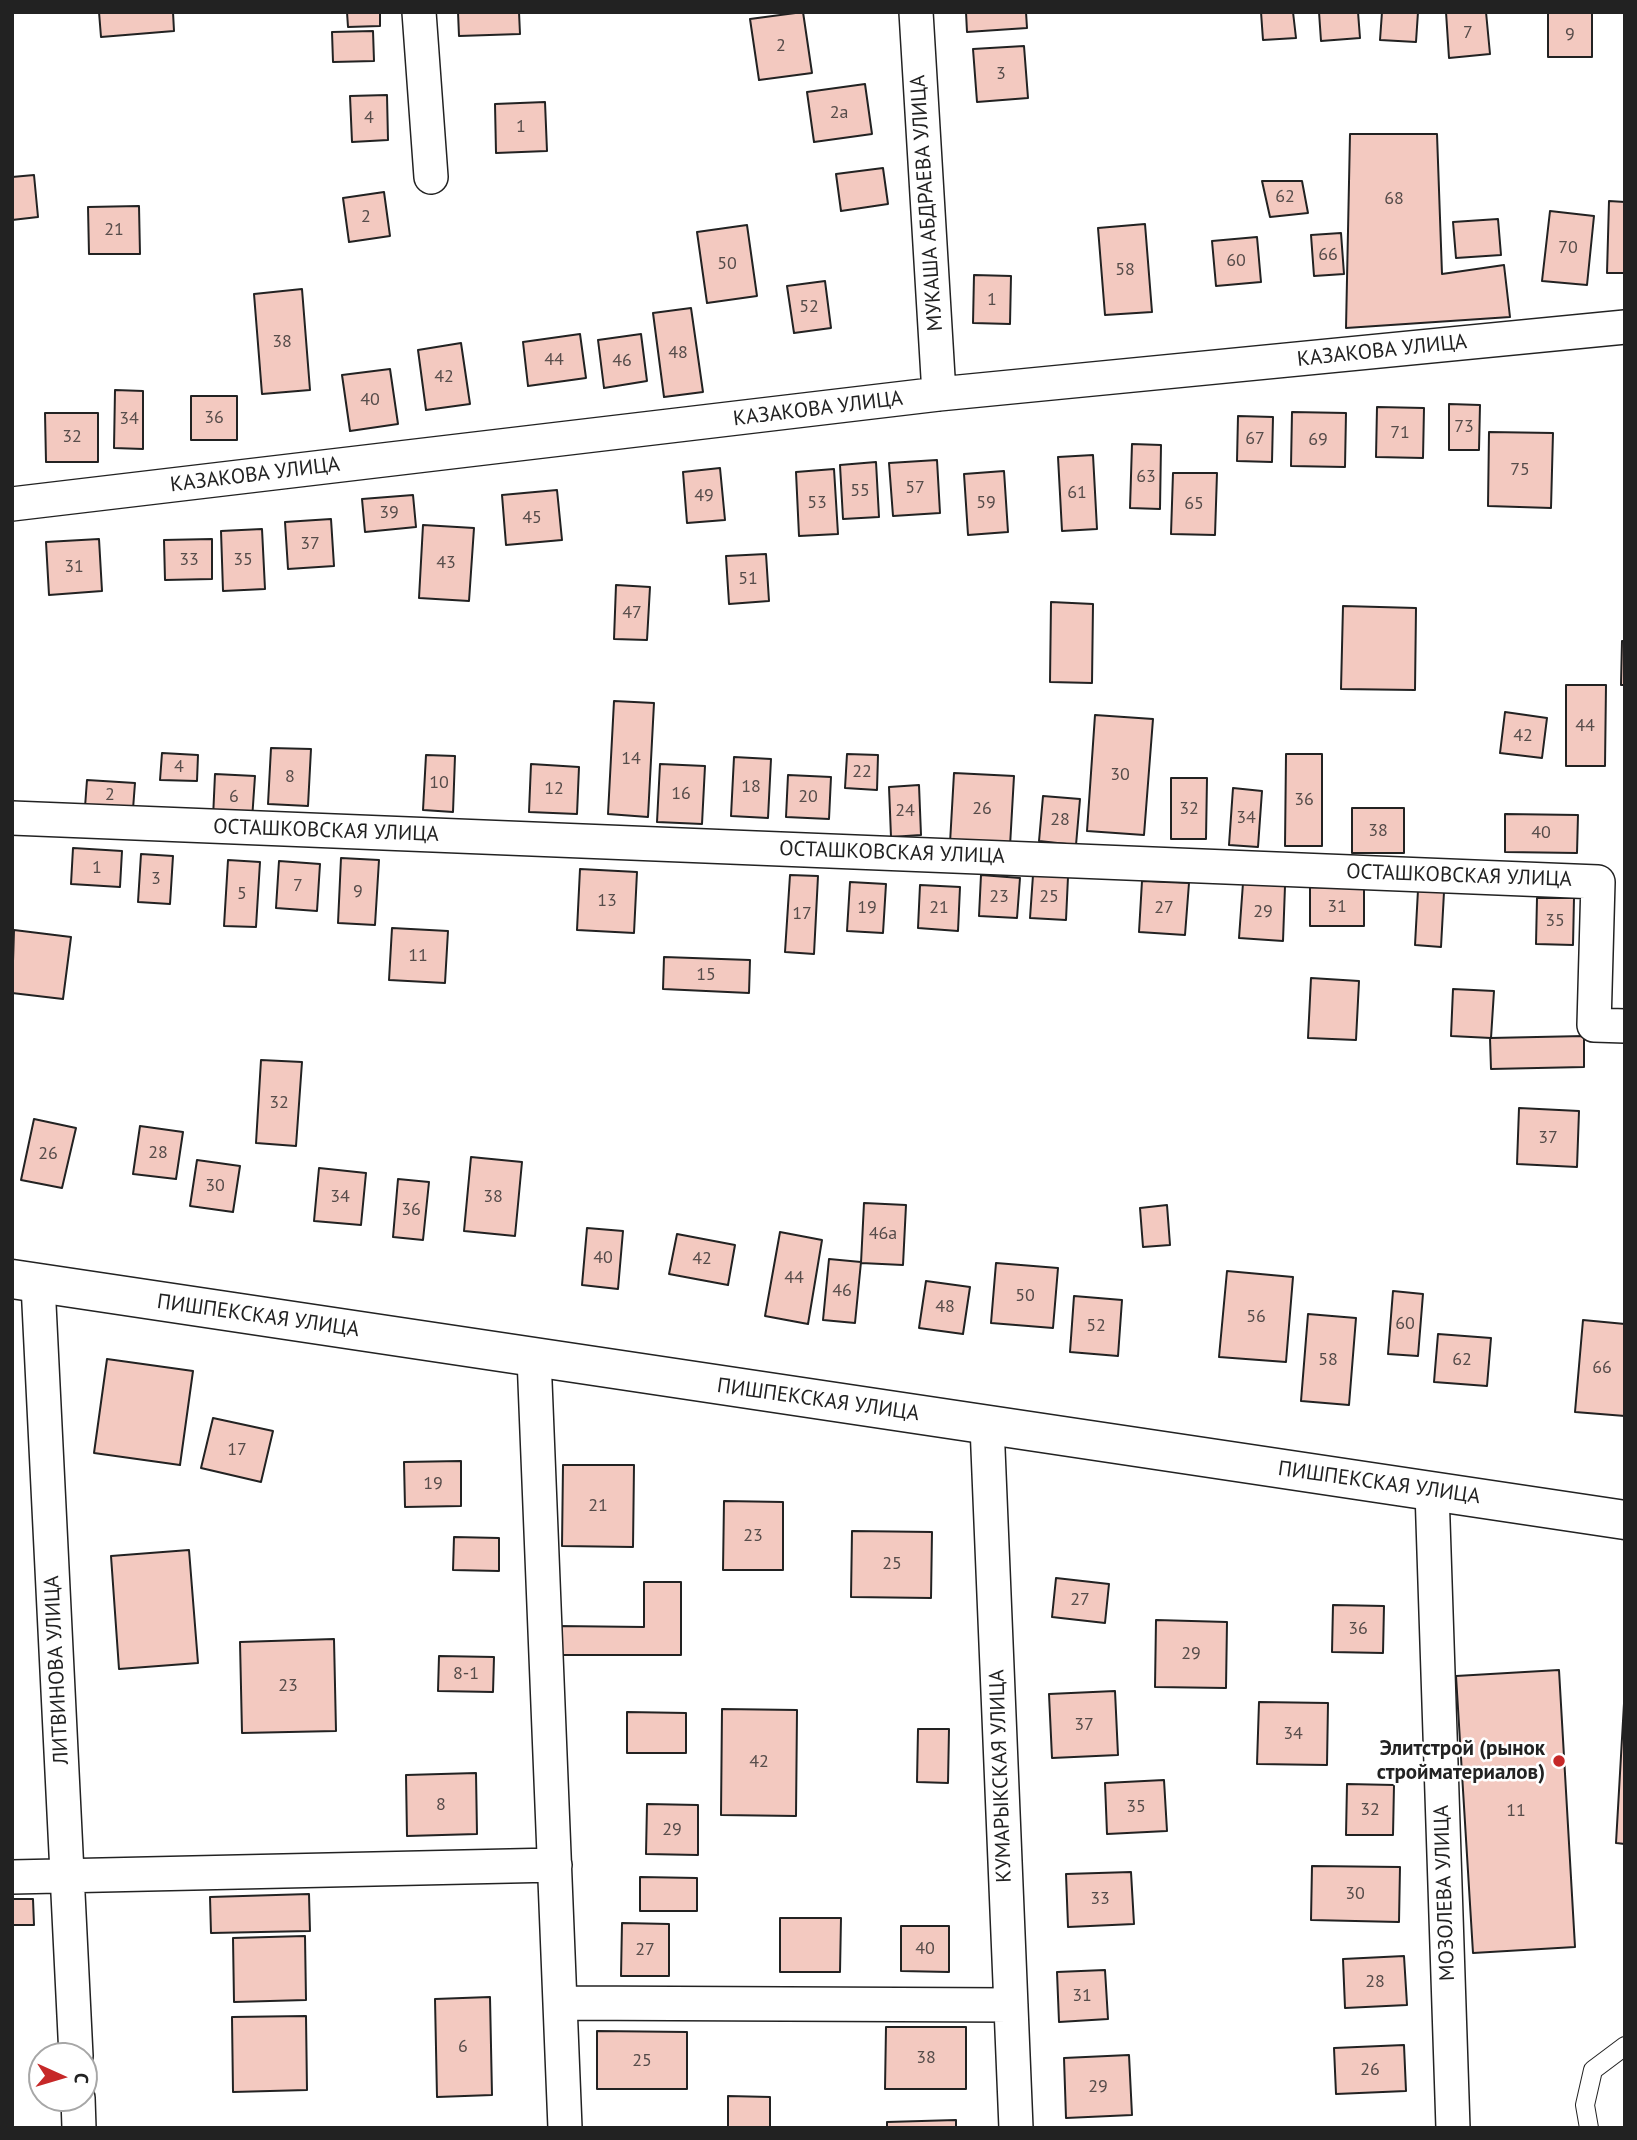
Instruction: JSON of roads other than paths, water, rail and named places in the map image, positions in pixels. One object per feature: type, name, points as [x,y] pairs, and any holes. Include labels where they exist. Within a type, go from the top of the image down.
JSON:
[{"type":"street","points":[[419,12],[431,177]]},
{"type":"street","name":"МУКАША АБДРАЕВА УЛИЦА","points":[[916,12],[939,394]]},
{"type":"street","name":"КАЗАКОВА УЛИЦА","points":[[12,504],[939,394],[1625,327]]},
{"type":"street","name":"ОСТАШКОВСКАЯ УЛИЦА","points":[[12,818],[1598,882],[1594,1025],[1625,1026]]},
{"type":"street","name":"ПИШПЕКСКАЯ УЛИЦА","points":[[25,1281],[1625,1520]]},
{"type":"street","name":"ЛИТВИНОВА УЛИЦА","points":[[25,1281],[67,1876],[75,2042]]},
{"type":"street","points":[[534,1357],[565,2128]]},
{"type":"street","name":"КУМАРЫКСКАЯ УЛИЦА","points":[[987,1425],[1016,2128]]},
{"type":"street","name":"МОЗОЛЕВА УЛИЦА","points":[[1432,1491],[1453,2128]]},
{"type":"street","points":[[12,1877],[555,1866]]},
{"type":"street","points":[[561,2003],[1011,2005]]},
{"type":"lane","points":[[1589,2128],[1585,2105],[1592,2070],[1625,2046]]},
{"type":"place","name":"Элитстрой (рынок стройматериалов)","points":[[1559,1761]]}]
